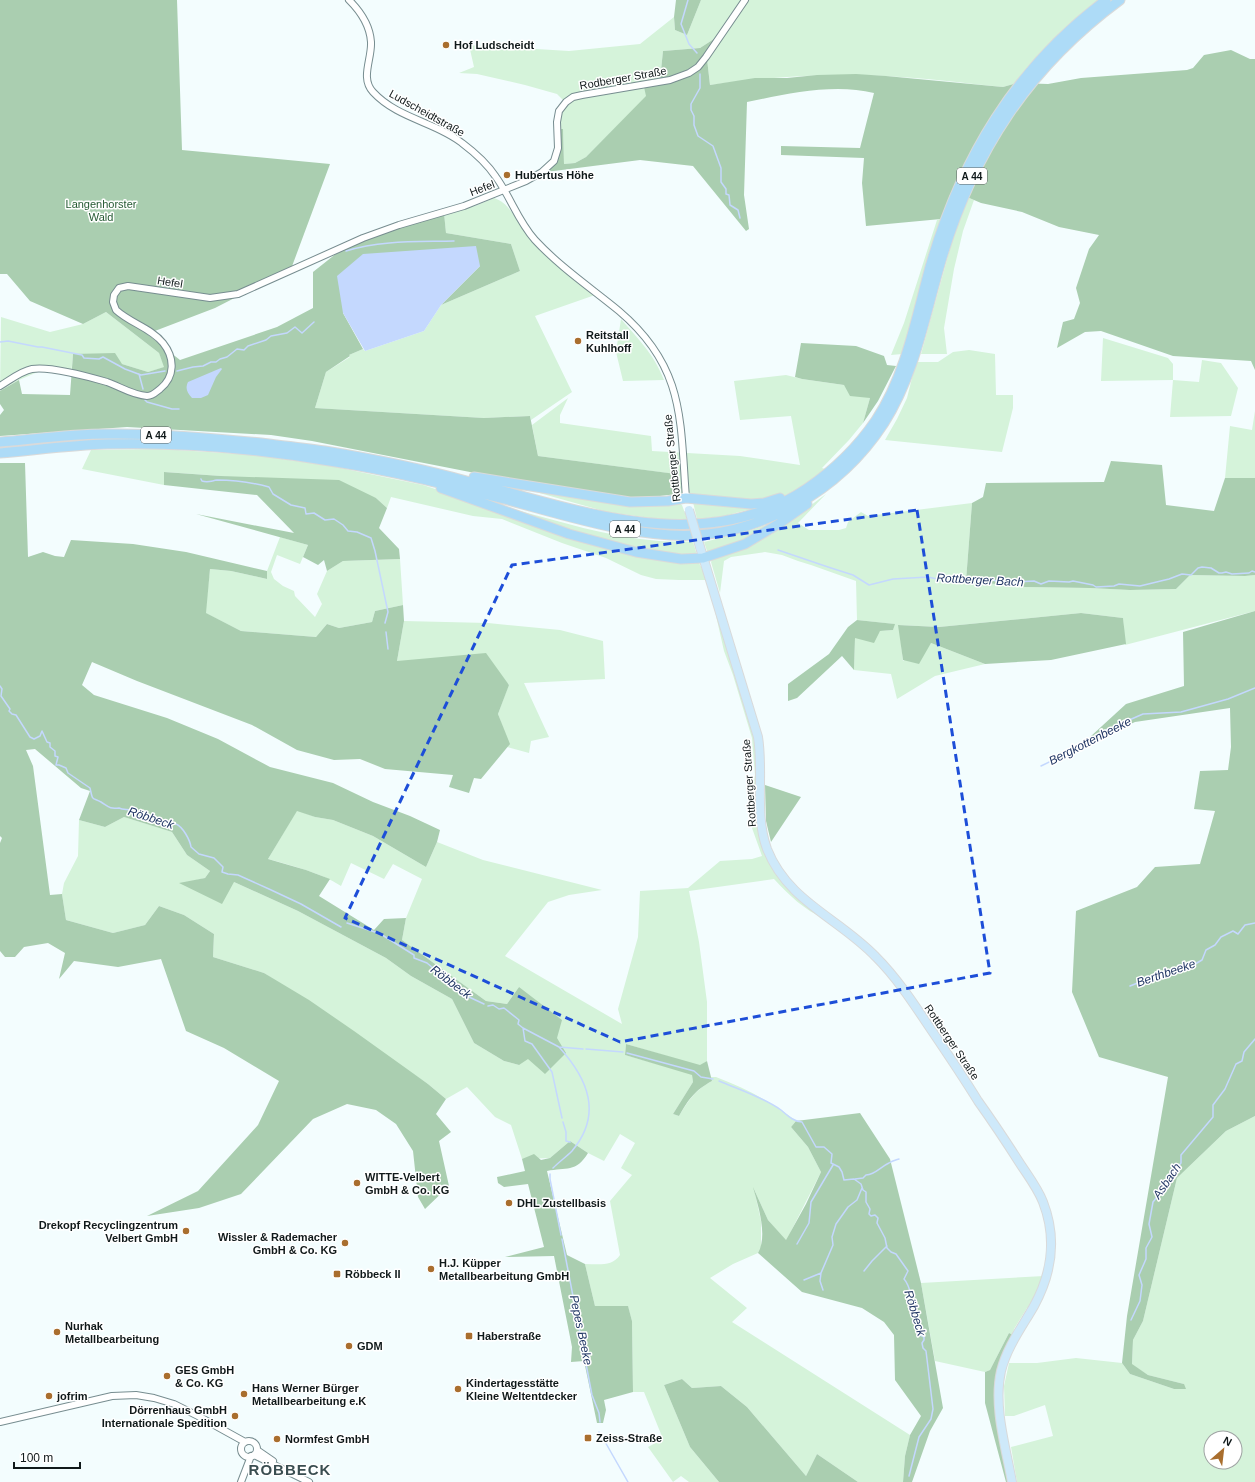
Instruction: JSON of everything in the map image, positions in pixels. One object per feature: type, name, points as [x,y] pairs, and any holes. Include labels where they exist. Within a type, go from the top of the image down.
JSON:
[{"type":"highway","name":"A 44","points":[[0,442],[104,434],[231,439],[326,451],[601,516],[656,524],[702,525],[726,522],[754,515],[777,506],[799,494],[837,466],[855,448],[879,416],[891,393],[910,342],[931,264],[950,209],[972,158],[1002,108],[1038,63],[1075,26],[1106,0]]},
{"type":"highway","name":"A 44","points":[[0,454],[105,444],[178,445],[230,448],[420,474],[597,524],[654,533],[706,535],[757,523],[805,500],[825,487],[860,455],[885,420],[898,397],[920,338],[947,240],[957,212],[967,187],[993,137],[1026,90],[1043,69],[1081,32],[1120,0]]},
{"type":"highway","points":[[420,474],[445,471],[502,482],[630,502],[668,501],[686,498],[751,504],[764,503],[788,495],[799,494]]},
{"type":"highway","points":[[420,474],[443,489],[569,534],[616,548],[655,556],[681,559],[703,558],[755,539],[780,524],[820,494],[825,487]]},
{"type":"main road","name":"Rottberger Straße","points":[[686,498],[758,738],[761,767],[760,821],[767,847],[774,862],[797,894],[868,948],[896,978],[1036,1187],[1045,1208],[1050,1225],[1052,1241],[1048,1272],[1039,1296],[1009,1348],[1004,1361],[999,1384],[999,1411],[1012,1482]]},
{"type":"street","name":"Ludscheidtstraße","points":[[349,0],[365,20],[370,36],[371,46],[367,78],[368,84],[374,92],[385,102],[398,110],[450,135],[462,143],[494,174],[505,190]]},
{"type":"street","name":"Rodberger Straße","points":[[505,190],[534,177],[554,161],[558,148],[558,115],[560,108],[566,102],[573,97],[670,80],[689,73],[698,67],[706,57],[745,0]]},
{"type":"street","name":"Hefel","points":[[0,386],[26,371],[41,368],[108,382],[134,394],[149,396],[153,395],[168,380],[172,371],[172,359],[166,347],[157,337],[116,310],[113,305],[112,298],[119,288],[133,286],[210,298],[238,294],[364,238],[399,225],[464,206],[505,190]]},
{"type":"street","name":"Rottberger Straße","points":[[505,190],[524,226],[540,246],[631,322],[651,344],[660,358],[672,384],[677,400],[686,498]]},
{"type":"street","points":[[0,1422],[112,1396],[128,1395],[154,1398],[174,1404],[212,1424],[238,1443],[243,1445],[253,1442],[257,1447],[238,1482]]},
{"type":"street","points":[[243,1445],[242,1451],[252,1454],[309,1482]]},
{"type":"street","points":[[241,1482],[252,1454]]},
{"type":"highlighted area","points":[[917,510],[990,973],[620,1042],[345,918],[512,565]]},
{"type":"green space","name":"Langenhorster Wald","points":[[0,0],[177,0],[182,150],[330,164],[291,269],[215,308],[147,334],[180,360],[277,327],[313,308],[313,272],[342,249],[377,235],[444,213],[446,233],[511,244],[520,271],[441,305],[480,266],[343,313],[363,349],[349,355],[350,356],[326,372],[315,408],[484,418],[530,416],[538,456],[676,474],[677,494],[634,499],[475,473],[312,441],[271,435],[127,427],[0,436],[0,415],[4,410],[0,404],[0,391],[19,380],[22,394],[70,395],[73,354],[115,353],[122,364],[148,372],[164,367],[159,353],[106,312],[83,324],[30,301],[7,274],[0,274]]},
{"type":"green space","points":[[676,0],[701,0],[687,35],[675,30],[674,17]]},
{"type":"green space","points":[[701,0],[742,0],[717,37],[700,48],[663,51],[660,80],[571,95],[563,100],[557,94],[525,85],[477,74],[459,73],[474,67],[469,45],[569,51],[640,44],[674,17],[675,30],[687,35]]},
{"type":"green space","points":[[747,0],[1101,0],[1064,31],[1037,57],[1017,83],[1003,87],[863,75],[819,75],[710,85],[707,59]]},
{"type":"green space","points":[[717,37],[694,66],[688,70],[660,80],[663,51],[700,48]]},
{"type":"green space","points":[[1231,50],[1250,59],[1255,59],[1255,370],[1251,361],[1173,356],[1101,331],[1085,332],[1057,348],[1063,322],[1074,319],[1080,303],[1076,288],[1089,249],[1099,235],[1059,227],[1022,212],[981,203],[967,197],[950,195],[941,219],[866,226],[862,183],[864,158],[781,155],[781,146],[860,148],[874,93],[858,90],[826,89],[794,93],[747,102],[744,195],[749,229],[746,231],[693,166],[640,160],[546,172],[557,157],[560,142],[559,129],[563,129],[564,164],[575,163],[586,157],[646,96],[644,87],[677,80],[707,59],[710,85],[755,78],[787,78],[817,75],[856,74],[1003,87],[1017,83],[1048,84],[1081,78],[1187,70],[1193,68],[1204,55]]},
{"type":"green space","points":[[644,87],[647,96],[586,157],[575,163],[564,164],[563,129],[559,129],[561,112],[571,100]]},
{"type":"green space","points":[[967,197],[974,200],[963,231],[954,269],[944,328],[947,354],[921,354],[954,234]]},
{"type":"green space","points":[[494,198],[506,205],[537,240],[595,295],[535,316],[572,392],[531,420],[530,416],[484,418],[315,408],[326,372],[350,357],[349,355],[363,349],[365,351],[424,331],[441,305],[520,271],[511,244],[446,233],[444,213],[475,206]]},
{"type":"green space","points":[[941,219],[902,354],[891,355],[904,323],[937,220]]},
{"type":"green space","points":[[106,312],[159,353],[165,367],[148,372],[122,364],[73,354],[71,376],[40,371],[19,380],[0,391],[1,317],[50,332],[83,324]]},
{"type":"green space","points":[[621,319],[655,362],[664,380],[623,381],[616,352]]},
{"type":"green space","points":[[1103,338],[1168,358],[1173,364],[1173,380],[1101,381]]},
{"type":"green space","points":[[801,343],[856,346],[884,356],[887,365],[896,366],[878,401],[863,423],[870,398],[850,396],[844,385],[795,377]]},
{"type":"green space","points":[[969,350],[995,354],[996,395],[1013,395],[1013,408],[1002,452],[885,440],[907,398],[916,362],[938,362],[953,352]]},
{"type":"green space","points":[[1202,360],[1221,363],[1238,388],[1231,416],[1170,417],[1173,380],[1199,382]]},
{"type":"green space","points":[[786,375],[802,379],[844,385],[870,398],[863,423],[822,468],[825,469],[797,489],[778,498],[741,501],[677,494],[675,474],[538,456],[532,425],[568,398],[560,415],[560,423],[651,436],[652,451],[740,456],[800,465],[791,416],[740,420],[734,381]]},
{"type":"green space","points":[[1255,411],[1255,478],[1225,478],[1230,426],[1252,430]]},
{"type":"green space","points":[[162,449],[255,455],[331,466],[423,485],[635,554],[699,563],[708,580],[656,579],[641,575],[606,558],[562,543],[502,519],[473,516],[391,497],[387,508],[376,498],[221,476],[165,472],[164,485],[82,469],[91,450]]},
{"type":"green space","points":[[1111,461],[1162,465],[1166,505],[1214,511],[1225,478],[1255,478],[1255,575],[1190,575],[1176,589],[1130,590],[1025,587],[966,581],[972,503],[983,497],[986,483],[1104,482]]},
{"type":"green space","points":[[0,463],[25,463],[28,557],[43,552],[64,557],[71,540],[133,544],[186,552],[267,571],[267,579],[231,571],[210,569],[206,613],[241,631],[316,637],[327,624],[339,628],[372,622],[375,611],[403,605],[404,621],[397,661],[486,653],[509,685],[498,714],[510,744],[481,779],[474,778],[469,793],[449,787],[453,775],[385,769],[360,759],[334,760],[297,750],[252,725],[92,662],[82,685],[94,695],[167,718],[218,739],[270,767],[333,783],[373,802],[410,816],[440,830],[437,842],[426,867],[373,836],[333,820],[315,817],[297,811],[268,859],[330,879],[319,896],[374,930],[384,919],[406,918],[402,940],[486,1001],[507,1004],[519,987],[562,1020],[557,1038],[566,1053],[545,1074],[528,1059],[519,1065],[504,1061],[474,1043],[452,999],[411,976],[386,958],[298,911],[234,882],[222,904],[179,883],[205,878],[210,871],[187,855],[172,832],[124,817],[105,827],[79,820],[90,791],[81,788],[35,749],[26,750],[33,766],[50,895],[62,894],[66,920],[113,933],[145,925],[159,906],[184,915],[214,934],[213,957],[264,973],[309,1000],[428,1084],[446,1099],[436,1114],[451,1132],[439,1141],[449,1186],[425,1209],[418,1197],[413,1151],[396,1124],[376,1110],[347,1104],[313,1119],[241,1194],[199,1208],[147,1216],[198,1191],[258,1125],[279,1081],[224,1048],[186,1031],[161,959],[118,967],[74,961],[59,979],[65,953],[48,943],[24,947],[15,957],[5,957],[0,951],[0,843],[2,838],[0,836]]},
{"type":"green space","points":[[164,472],[221,476],[339,480],[376,498],[387,508],[379,528],[399,549],[400,559],[343,561],[327,571],[324,560],[318,565],[303,557],[308,545],[196,514],[294,533],[257,495],[164,485]]},
{"type":"green space","points":[[536,492],[622,505],[677,502],[682,505],[687,519],[658,519],[607,512]]},
{"type":"green space","points":[[826,494],[798,523],[809,530],[839,530],[846,528],[848,522],[861,512],[868,516],[972,503],[966,581],[1025,587],[1130,590],[1176,589],[1190,575],[1255,575],[1255,611],[1125,645],[1123,618],[1081,613],[939,627],[899,625],[903,661],[931,643],[985,664],[935,676],[897,699],[891,674],[854,670],[855,637],[880,631],[893,630],[894,624],[857,620],[856,581],[782,555],[765,552],[731,557],[724,561],[720,593],[711,562],[712,560],[754,544],[772,534]]},
{"type":"green space","points":[[693,502],[759,507],[724,516],[697,519]]},
{"type":"green space","points":[[509,508],[583,528],[621,536],[659,541],[693,542],[697,555],[651,552],[562,528]]},
{"type":"green space","points":[[782,519],[740,544],[708,554],[704,542],[749,531]]},
{"type":"green space","points":[[280,537],[308,545],[300,564],[277,555],[271,572],[274,579],[283,586],[294,591],[295,596],[315,617],[322,604],[317,594],[327,571],[343,561],[400,559],[403,605],[375,611],[372,622],[339,628],[327,624],[316,637],[241,631],[205,613],[210,569],[231,571],[267,579],[267,571]]},
{"type":"green space","points":[[708,580],[756,739],[767,854],[825,919],[804,907],[774,879],[689,891],[699,942],[707,1002],[707,1061],[700,1066],[626,1044],[625,1055],[692,1074],[693,1082],[673,1114],[679,1116],[689,1100],[706,1084],[712,1081],[711,1077],[716,1077],[758,1096],[796,1121],[791,1127],[808,1147],[821,1172],[786,1241],[768,1220],[754,1189],[761,1221],[761,1247],[758,1253],[733,1264],[710,1278],[747,1308],[732,1322],[910,1435],[905,1456],[903,1482],[858,1482],[817,1454],[806,1476],[747,1407],[721,1386],[692,1388],[682,1379],[664,1385],[690,1447],[719,1482],[689,1482],[681,1476],[673,1482],[648,1447],[663,1439],[644,1392],[633,1392],[632,1321],[628,1307],[595,1306],[585,1264],[609,1263],[617,1259],[620,1255],[610,1201],[632,1175],[621,1168],[635,1143],[620,1134],[604,1161],[588,1153],[570,1141],[550,1158],[522,1159],[511,1125],[495,1117],[467,1087],[446,1099],[428,1084],[264,973],[213,957],[214,934],[184,915],[159,906],[145,925],[113,933],[66,920],[62,894],[64,883],[78,856],[79,820],[105,827],[124,817],[172,832],[187,855],[210,871],[205,878],[180,884],[234,882],[298,911],[386,958],[411,976],[452,999],[474,1043],[504,1061],[519,1065],[519,987],[507,1004],[486,1001],[402,940],[406,918],[422,879],[393,864],[384,879],[351,863],[341,886],[315,873],[268,859],[297,810],[315,817],[333,820],[373,836],[426,867],[437,842],[483,860],[602,890],[569,895],[548,902],[505,956],[622,1024],[618,1009],[638,937],[640,891],[688,888],[720,861],[752,859],[762,856],[752,828],[751,798],[755,775],[752,738],[733,675],[724,651]]},
{"type":"green space","points":[[1255,611],[1255,1116],[1226,1131],[1177,1178],[1143,1321],[1133,1340],[1132,1364],[1148,1375],[1184,1384],[1186,1389],[1174,1389],[1130,1374],[1122,1363],[1127,1316],[1168,1077],[1099,1057],[1072,992],[1076,911],[1137,887],[1155,867],[1200,864],[1215,811],[1194,809],[1200,771],[1228,770],[1231,747],[1230,708],[1135,722],[1078,748],[1126,704],[1184,686],[1183,632]]},
{"type":"green space","points":[[1081,613],[1123,618],[1126,644],[1051,660],[985,664],[931,643],[919,664],[903,660],[898,625],[939,627]]},
{"type":"green space","points":[[857,620],[895,624],[893,630],[880,631],[874,643],[855,638],[854,670],[842,656],[797,698],[788,701],[788,684],[829,654],[848,627]]},
{"type":"green space","points":[[404,621],[488,623],[560,630],[603,641],[605,679],[524,683],[549,737],[531,741],[529,753],[507,747],[509,744],[498,714],[509,684],[397,661]]},
{"type":"green space","points":[[765,785],[801,797],[771,842],[766,821]]},
{"type":"green space","points":[[626,1044],[700,1065],[707,1061],[712,1081],[692,1096],[679,1116],[673,1114],[693,1082],[692,1075],[625,1055]]},
{"type":"green space","points":[[860,1113],[890,1159],[921,1283],[943,1408],[930,1431],[912,1482],[903,1482],[905,1456],[910,1435],[921,1416],[895,1380],[894,1335],[884,1322],[862,1308],[802,1292],[758,1253],[761,1246],[762,1229],[753,1187],[768,1220],[786,1240],[806,1204],[821,1172],[808,1147],[791,1127],[796,1121]]},
{"type":"green space","points":[[1255,1116],[1255,1482],[1017,1482],[1011,1447],[1053,1436],[1045,1405],[1014,1416],[1005,1416],[1004,1386],[1009,1363],[1037,1363],[1076,1358],[1122,1363],[1130,1374],[1174,1389],[1184,1384],[1148,1375],[1132,1365],[1133,1340],[1143,1321],[1177,1178],[1226,1131]]},
{"type":"green space","points":[[570,1141],[588,1153],[584,1159],[579,1164],[570,1168],[547,1171],[567,1255],[585,1264],[595,1306],[628,1306],[632,1321],[633,1392],[604,1400],[606,1410],[603,1423],[597,1423],[584,1361],[571,1362],[572,1347],[554,1256],[505,1257],[544,1247],[528,1184],[504,1187],[498,1183],[497,1177],[525,1171],[522,1159],[534,1154],[541,1160],[550,1158]]},
{"type":"green space","points":[[1044,1276],[1032,1305],[1027,1308],[1014,1329],[1013,1335],[1009,1333],[990,1370],[985,1372],[935,1361],[921,1283]]},
{"type":"green space","points":[[1009,1333],[1013,1335],[999,1373],[1009,1482],[1006,1482],[985,1403],[985,1372],[990,1370]]},
{"type":"green space","points":[[682,1379],[692,1388],[721,1386],[747,1407],[806,1476],[817,1454],[858,1482],[719,1482],[690,1447],[664,1385]]},
{"type":"water","points":[[476,246],[480,266],[441,305],[424,331],[365,351],[343,313],[337,276],[363,254]]},
{"type":"water","points":[[221,368],[222,369],[216,377],[208,395],[201,398],[192,398],[187,390],[188,382]]},
{"type":"waterway","points":[[688,0],[681,24],[689,44],[697,53]]},
{"type":"waterway","points":[[700,74],[700,88],[691,104],[691,110],[694,116],[694,125],[698,136],[713,146],[721,168],[721,182],[726,189],[726,194],[729,195],[730,205],[738,210],[740,218]]},
{"type":"waterway","points":[[346,251],[359,247],[386,243],[454,241]]},
{"type":"waterway","points":[[177,371],[216,362],[227,357],[237,349],[244,350],[248,346],[266,340],[271,336],[287,333],[295,327],[302,333],[314,322]]},
{"type":"waterway","points":[[0,342],[8,341],[42,347],[82,355],[84,358],[99,359],[103,357],[125,369],[141,375],[165,371]]},
{"type":"waterway","points":[[139,374],[143,389]]},
{"type":"waterway","points":[[145,400],[147,402],[172,409],[179,409]]},
{"type":"waterway","points":[[201,479],[202,481],[206,482],[217,480],[230,481],[269,487],[273,494],[291,505],[305,508],[306,514],[314,513],[325,520],[334,519],[343,525],[348,531],[357,532],[371,538],[388,612],[385,623]]},
{"type":"waterway","name":"Rottberger Bach","points":[[778,550],[853,575],[869,585],[893,579],[928,577],[946,581],[962,582],[969,580],[976,581],[987,578],[996,581],[1002,580],[1005,583],[1008,580],[1014,580],[1016,582],[1034,581],[1041,584],[1049,581],[1073,581],[1096,587],[1114,586],[1119,584],[1140,586],[1169,579],[1182,574],[1191,575],[1198,568],[1202,567],[1211,568],[1219,573],[1226,572],[1232,574],[1249,573],[1252,571],[1255,572]]},
{"type":"waterway","points":[[386,632],[388,649]]},
{"type":"waterway","name":"Röbbeck","points":[[0,686],[2,689],[1,696],[10,709],[9,711],[16,715],[30,737],[34,739],[40,736],[42,731],[47,742],[50,743],[50,747],[55,751],[55,756],[58,757],[56,765],[66,768],[68,773],[90,788],[94,799],[111,808],[131,810],[176,824],[186,834],[191,847],[199,854],[214,858],[223,867],[222,872],[238,875],[269,889],[301,904],[341,927]]},
{"type":"waterway","name":"Bergkottenbeeke","points":[[1041,766],[1078,748],[1104,731],[1143,714],[1181,712],[1228,699],[1255,688]]},
{"type":"waterway","name":"Röbbeck","points":[[347,923],[375,932]]},
{"type":"waterway","name":"Berthbeeke","points":[[1130,986],[1166,972],[1190,967],[1202,960],[1206,950],[1215,945],[1221,937],[1233,931],[1238,934],[1245,925],[1255,923]]},
{"type":"waterway","name":"Röbbeck","points":[[379,933],[414,955],[414,958],[427,963],[440,974],[456,983],[469,997],[484,1004]]},
{"type":"waterway","name":"Röbbeck","points":[[488,1006],[493,1005],[499,1009],[504,1008],[519,1020],[518,1024],[523,1028],[559,1047],[583,1049]]},
{"type":"waterway","name":"Pepes Beeke","points":[[523,1028],[525,1041],[532,1044],[552,1072],[562,1118]]},
{"type":"waterway","name":"Asbach","points":[[1131,1320],[1140,1301],[1142,1285],[1139,1275],[1146,1259],[1146,1248],[1152,1237],[1149,1224],[1153,1202],[1165,1187],[1170,1176],[1181,1163],[1181,1155],[1213,1117],[1213,1105],[1225,1089],[1236,1064],[1242,1061],[1244,1052],[1255,1039]]},
{"type":"waterway","points":[[553,1168],[572,1151],[582,1137],[587,1124],[589,1110],[588,1097],[584,1084],[578,1072],[559,1047]]},
{"type":"waterway","name":"Röbbeck","points":[[586,1049],[623,1052]]},
{"type":"waterway","name":"Röbbeck","points":[[627,1053],[694,1071],[701,1077],[713,1079]]},
{"type":"waterway","name":"Röbbeck","points":[[719,1081],[767,1101],[793,1120],[802,1122],[816,1147],[824,1147],[832,1154],[831,1163],[839,1167],[844,1180],[854,1179],[861,1184],[863,1190],[866,1192],[866,1202],[870,1209],[869,1214],[871,1216],[875,1215],[878,1218],[877,1223],[885,1238],[887,1248],[896,1254],[908,1271],[904,1279],[908,1285],[915,1308],[913,1315],[916,1318],[920,1335],[924,1337],[922,1343],[923,1348],[926,1351],[933,1409],[931,1419],[919,1437],[909,1476]]},
{"type":"waterway","name":"Pepes Beeke","points":[[563,1122],[566,1132],[566,1141],[570,1142]]},
{"type":"waterway","points":[[855,1179],[863,1178],[866,1175],[873,1173],[899,1159]]},
{"type":"waterway","points":[[797,1244],[809,1223],[811,1202],[833,1165]]},
{"type":"waterway","name":"Pepes Beeke","points":[[550,1174],[561,1235]]},
{"type":"waterway","points":[[804,1280],[821,1273],[833,1245],[832,1237],[836,1224],[848,1207],[857,1200],[862,1188]]},
{"type":"waterway","name":"Pepes Beeke","points":[[562,1239],[592,1395],[599,1413],[600,1422]]},
{"type":"waterway","points":[[864,1271],[887,1246]]},
{"type":"waterway","points":[[821,1273],[820,1281],[823,1290]]},
{"type":"waterway","name":"Pepes Beeke","points":[[599,1432],[600,1437],[604,1440],[628,1482]]},
{"type":"place","name":"Hof Ludscheidt","points":[[446,45]]},
{"type":"place","name":"Hubertus Höhe","points":[[507,175]]},
{"type":"place","name":"Reitstall Kuhlhoff","points":[[578,341]]},
{"type":"place","name":"WITTE-Velbert GmbH & Co. KG","points":[[357,1183]]},
{"type":"place","name":"DHL Zustellbasis","points":[[509,1203]]},
{"type":"place","name":"Drekopf Recyclingzentrum Velbert GmbH","points":[[186,1231]]},
{"type":"place","name":"Wissler & Rademacher GmbH & Co. KG","points":[[345,1243]]},
{"type":"place","name":"H.J. Küpper Metallbearbeitung GmbH","points":[[431,1269]]},
{"type":"place","name":"Röbbeck II","points":[[337,1274]]},
{"type":"place","name":"Nurhak Metallbearbeitung","points":[[57,1332]]},
{"type":"place","name":"Haberstraße","points":[[469,1336]]},
{"type":"place","name":"GDM","points":[[349,1346]]},
{"type":"place","name":"GES GmbH & Co. KG","points":[[167,1376]]},
{"type":"place","name":"Kindertagesstätte Kleine Weltentdecker","points":[[458,1389]]},
{"type":"place","name":"Hans Werner Bürger Metallbearbeitung e.K","points":[[244,1394]]},
{"type":"place","name":"jofrim","points":[[49,1396]]},
{"type":"place","name":"Dörrenhaus GmbH Internationale Spedition","points":[[235,1416]]},
{"type":"place","name":"Zeiss-Straße","points":[[588,1438]]},
{"type":"place","name":"Normfest GmbH","points":[[277,1439]]},
{"type":"district","name":"RÖBBECK","points":[[290,1469]]}]
